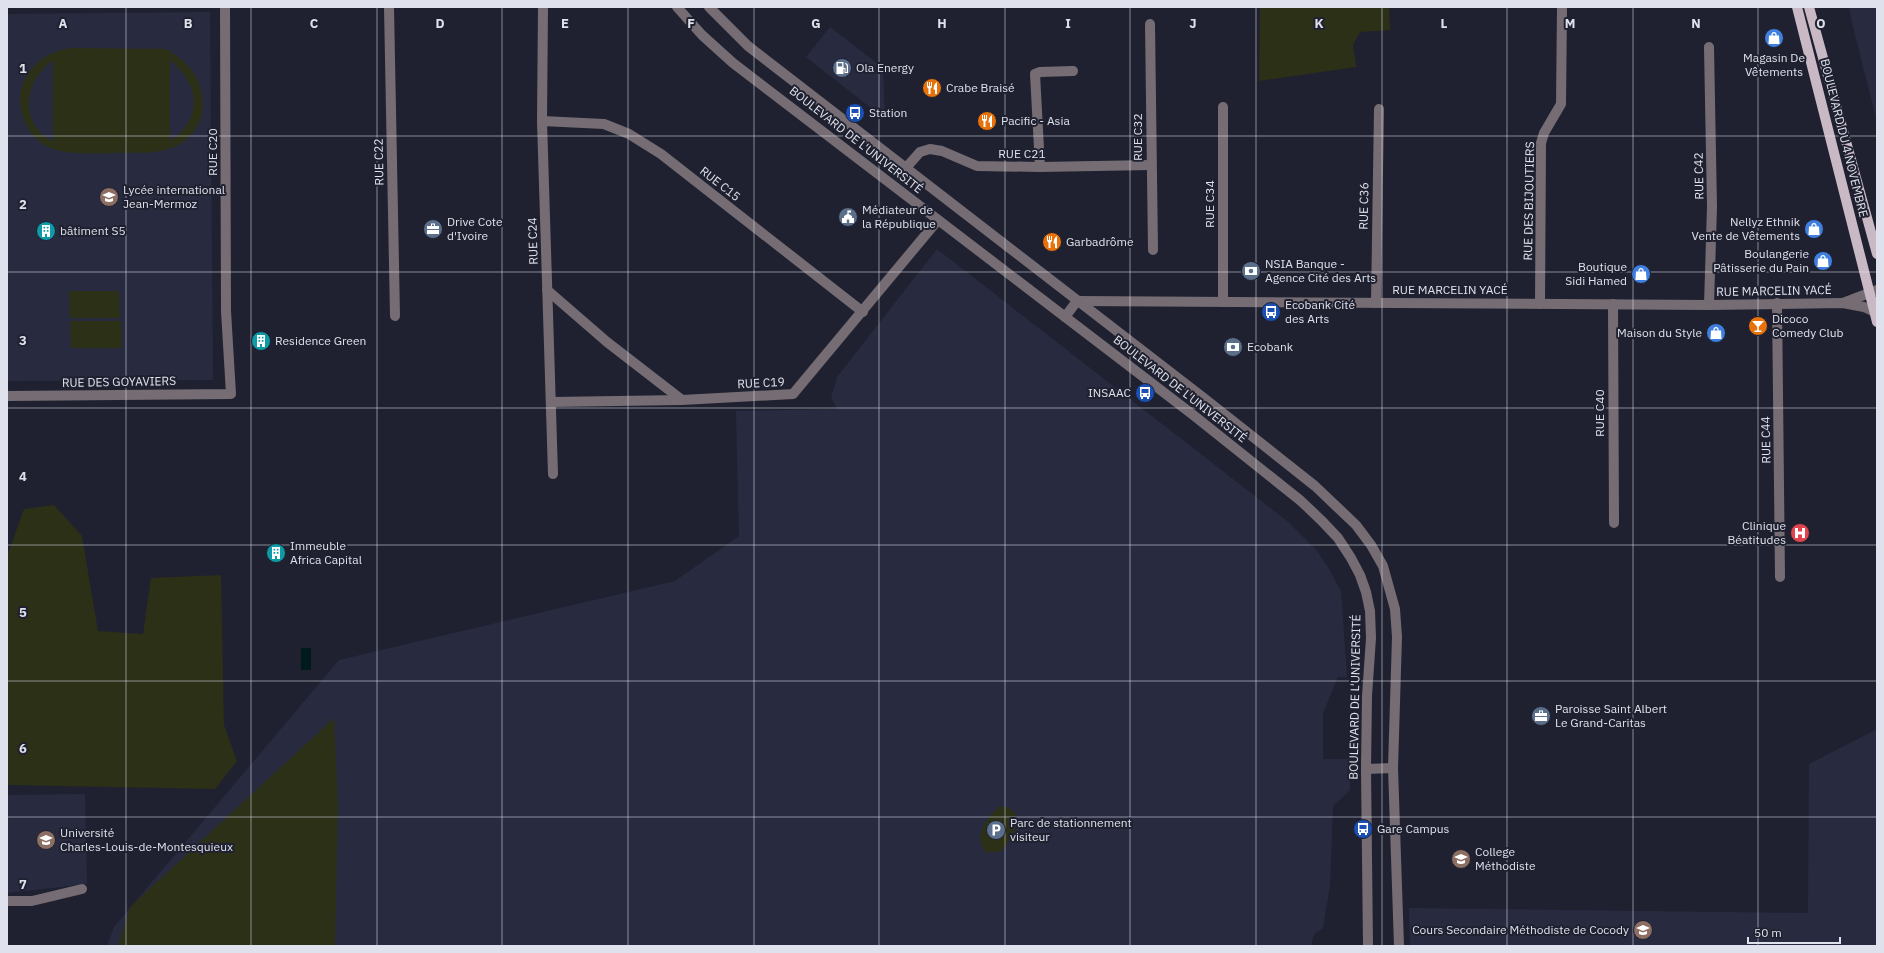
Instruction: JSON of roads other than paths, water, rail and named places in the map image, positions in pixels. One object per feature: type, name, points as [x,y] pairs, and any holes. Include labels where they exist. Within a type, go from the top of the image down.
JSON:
[{"type":"main road","name":"BOULEVARD DU 4 NOVEMBRE","points":[[1797,7],[1873,291],[1876,316]]},
{"type":"main road","name":"BOULEVARD DU 4 NOVEMBRE","points":[[1809,7],[1877,254]]},
{"type":"street","name":"RUE C20","points":[[225,7],[226,311],[231,394]]},
{"type":"street","name":"RUE C22","points":[[389,7],[395,316]]},
{"type":"street","name":"RUE C24","points":[[543,7],[542,121],[553,474]]},
{"type":"street","name":"BOULEVARD DE L'UNIVERSITÉ","points":[[677,7],[702,35],[733,63],[1192,414],[1301,501],[1330,529],[1351,558],[1366,592],[1370,617],[1371,638],[1367,696],[1366,769],[1368,946]]},
{"type":"street","name":"BOULEVARD DE L'UNIVERSITÉ","points":[[709,7],[748,46],[1315,486],[1356,525],[1371,545],[1383,566],[1395,609],[1397,637],[1393,768],[1399,946]]},
{"type":"street","name":"RUE DES BIJOUTIERS","points":[[1540,304],[1541,143],[1544,133],[1561,104],[1562,7]]},
{"type":"street","name":"RUE C32","points":[[1150,24],[1153,250]]},
{"type":"street","name":"RUE C42","points":[[1709,47],[1712,207],[1709,304]]},
{"type":"street","points":[[1040,167],[1035,74],[1040,72],[1073,71]]},
{"type":"street","name":"RUE C34","points":[[1223,107],[1223,302]]},
{"type":"street","name":"RUE C36","points":[[1376,303],[1379,109]]},
{"type":"street","name":"RUE C15","points":[[542,121],[604,124],[630,134],[661,154],[863,312]]},
{"type":"street","name":"RUE C21","points":[[905,169],[920,152],[930,149],[942,151],[977,166],[1040,167],[1151,165]]},
{"type":"street","name":"RUE C19","points":[[551,402],[682,400],[793,394],[863,312],[938,220]]},
{"type":"street","points":[[547,290],[607,342],[682,400]]},
{"type":"street","name":"RUE MARCELIN YACÉ","points":[[1843,303],[1873,291]]},
{"type":"street","name":"RUE MARCELIN YACÉ","points":[[1077,301],[1540,304],[1843,303],[1864,308],[1876,316]]},
{"type":"street","points":[[1065,317],[1077,301]]},
{"type":"street","name":"RUE C44","points":[[1777,303],[1780,577]]},
{"type":"street","name":"RUE C40","points":[[1613,304],[1614,523]]},
{"type":"street","name":"RUE DES GOYAVIERS","points":[[7,396],[231,394]]},
{"type":"street","points":[[1366,769],[1393,768]]},
{"type":"street","points":[[7,901],[32,900],[82,889]]},
{"type":"place","name":"Magasin De Vêtements","points":[[1774,38]]},
{"type":"place","name":"Ola Energy","points":[[842,68]]},
{"type":"place","name":"Crabe Braisé","points":[[932,88]]},
{"type":"place","name":"Station","points":[[855,113]]},
{"type":"place","name":"Pacific - Asia","points":[[987,121]]},
{"type":"place","name":"Lycée international Jean-Mermoz","points":[[109,197]]},
{"type":"place","name":"Médiateur de la République","points":[[848,217]]},
{"type":"place","name":"Drive Cote d'Ivoire","points":[[433,229]]},
{"type":"place","name":"Nellyz Ethnik Vente de Vêtements","points":[[1814,229]]},
{"type":"place","name":"bâtiment S5","points":[[46,231]]},
{"type":"place","name":"Garbadrôme","points":[[1052,242]]},
{"type":"place","name":"Boulangerie Pâtisserie du Pain","points":[[1823,261]]},
{"type":"place","name":"NSIA Banque - Agence Cité des Arts","points":[[1251,271]]},
{"type":"place","name":"Boutique Sidi Hamed","points":[[1641,274]]},
{"type":"place","name":"Ecobank Cité des Arts","points":[[1271,312]]},
{"type":"place","name":"Dicoco Comedy Club","points":[[1758,326]]},
{"type":"place","name":"Maison du Style","points":[[1716,333]]},
{"type":"place","name":"Residence Green","points":[[261,341]]},
{"type":"place","name":"Ecobank","points":[[1233,347]]},
{"type":"place","name":"INSAAC","points":[[1145,393]]},
{"type":"place","name":"Clinique Béatitudes","points":[[1800,533]]},
{"type":"place","name":"Immeuble Africa Capital","points":[[276,553]]},
{"type":"place","name":"Paroisse Saint Albert Le Grand-Caritas","points":[[1541,716]]},
{"type":"place","name":"Gare Campus","points":[[1363,829]]},
{"type":"place","name":"Parc de stationnement visiteur","points":[[996,830]]},
{"type":"place","name":"Université Charles-Louis-de-Montesquieux","points":[[46,840]]},
{"type":"place","name":"College Méthodiste","points":[[1461,859]]},
{"type":"place","name":"Cours Secondaire Méthodiste de Cocody","points":[[1643,930]]}]
